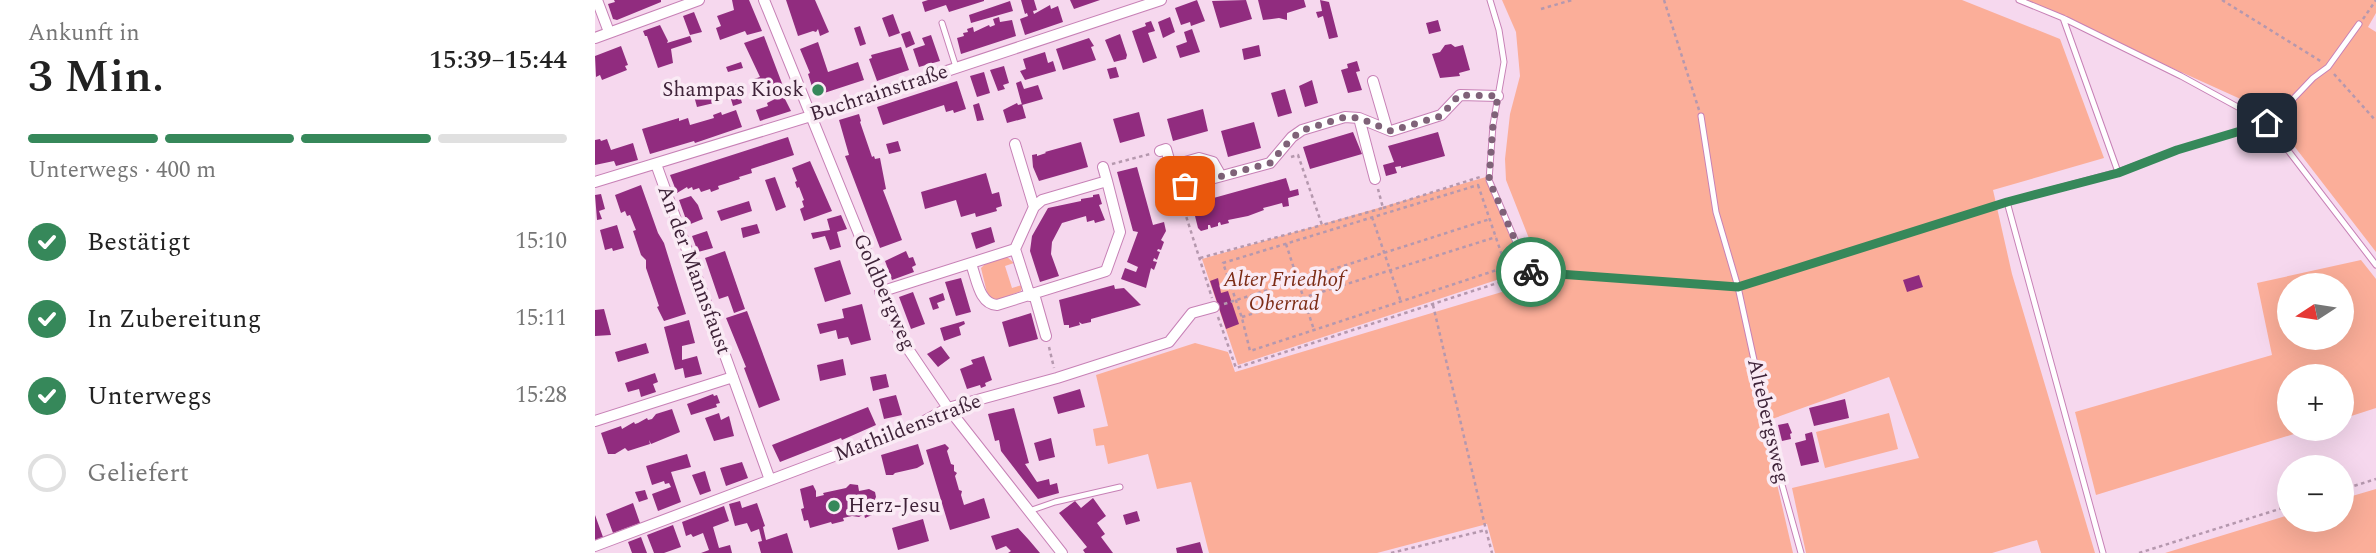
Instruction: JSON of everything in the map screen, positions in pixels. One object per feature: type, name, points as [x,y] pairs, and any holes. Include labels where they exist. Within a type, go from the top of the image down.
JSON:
[{"type":"street","points":[[597,0],[609,33]]},
{"type":"street","points":[[595,38],[699,0]]},
{"type":"street","name":"Goldbergweg","points":[[764,0],[880,292],[902,340],[948,408],[1062,553]]},
{"type":"street","name":"Buchrainstraße","points":[[595,182],[811,116],[1161,0]]},
{"type":"street","points":[[1373,81],[1387,130]]},
{"type":"street","points":[[1160,151],[1166,149],[1176,184],[1185,186],[1270,163],[1292,138],[1303,130],[1345,117],[1359,118],[1391,131],[1441,116],[1455,97],[1464,93],[1498,96]]},
{"type":"street","points":[[1359,118],[1375,179]]},
{"type":"street","points":[[1015,144],[1034,207]]},
{"type":"street","points":[[1171,166],[1199,158],[1213,162],[1221,176]]},
{"type":"street","name":"An der Mannsfaust","points":[[656,164],[770,480]]},
{"type":"street","points":[[971,264],[984,301],[991,305],[1106,271],[1119,232],[1103,167]]},
{"type":"street","points":[[1046,336],[1015,249],[1034,207],[1042,200],[1107,181]]},
{"type":"street","points":[[880,292],[1015,249]]},
{"type":"street","name":"Mathildenstraße","points":[[595,546],[919,424],[948,408],[1057,378],[1169,342],[1192,313],[1215,307]]},
{"type":"street","name":"An der Mannsfaust","points":[[595,421],[733,377]]},
{"type":"lane","points":[[1490,0],[1503,48],[1503,72],[1493,125],[1489,174],[1529,272],[1738,287],[2007,202],[2118,173],[2177,150],[2267,123],[2277,117],[2326,65],[2359,24]]},
{"type":"lane","points":[[2019,0],[2063,18],[2181,76],[2267,123],[2376,265]]},
{"type":"lane","points":[[2063,18],[2118,173]]},
{"type":"lane","points":[[942,23],[956,68]]},
{"type":"lane","name":"Altebergsweg","points":[[1701,116],[1716,212],[1738,287],[1779,474],[1801,553]]},
{"type":"lane","points":[[2007,202],[2103,553]]},
{"type":"lane","points":[[1029,511],[1120,486]]},
{"type":"path","points":[[1541,9],[1572,0]]},
{"type":"path","points":[[1664,0],[1701,116]]},
{"type":"path","points":[[2222,0],[2326,65],[2376,121]]},
{"type":"path","points":[[2359,24],[2376,0]]},
{"type":"path","points":[[1103,167],[1160,151]]},
{"type":"path","points":[[1270,163],[1297,155],[1322,225]]},
{"type":"path","points":[[1199,258],[1383,208],[1489,174]]},
{"type":"path","points":[[1375,179],[1383,208]]},
{"type":"path","points":[[1176,184],[1236,368],[1529,272]]},
{"type":"path","points":[[1478,185],[1506,267],[1250,351],[1242,317],[1223,263],[1372,217],[1478,185]]},
{"type":"path","points":[[1372,217],[1401,302]]},
{"type":"path","points":[[1215,307],[1490,219]]},
{"type":"path","points":[[1242,317],[1496,237]]},
{"type":"path","points":[[1286,244],[1314,330]]},
{"type":"path","points":[[1433,305],[1492,553]]},
{"type":"path","points":[[1046,336],[1057,378]]},
{"type":"path","points":[[2354,486],[2376,480]]},
{"type":"path","points":[[2139,553],[2277,510]]},
{"type":"path","points":[[1391,553],[1486,530]]},
{"type":"green space","points":[[1502,0],[1962,0],[2060,39],[2104,158],[1993,190],[2012,274],[2095,553],[2041,553],[2037,540],[1992,553],[1806,553],[1792,488],[1919,458],[1889,377],[1772,419],[1764,428],[1793,553],[1495,553],[1487,524],[1377,553],[1209,553],[1191,482],[1157,489],[1148,454],[1108,464],[1104,445],[1096,446],[1093,429],[1108,426],[1096,375],[1195,343],[1228,352],[1235,372],[1545,279],[1506,180],[1505,159],[1510,114],[1520,76],[1516,32]]},
{"type":"green space","points":[[2016,0],[2376,0],[2376,13],[2368,27],[2376,32],[2376,252],[2267,111]]},
{"type":"green space","name":"Alter Friedhof Oberrad","points":[[1486,177],[1524,271],[1238,365],[1202,259]]},
{"type":"green space","points":[[1007,257],[1014,263],[1005,266],[1012,288],[1022,285],[1021,291],[997,300],[988,297],[981,268],[985,264]]},
{"type":"green space","points":[[2361,260],[2376,279],[2376,408],[2354,415],[2354,364],[2277,364],[2277,439],[2096,495],[2075,412],[2272,355],[2257,283],[2277,279],[2277,350],[2354,350],[2354,273],[2302,273]]},
{"type":"green space","points":[[1889,413],[1898,449],[1825,468],[1816,432]]},
{"type":"green space","points":[[2376,489],[2376,553],[2165,553],[2277,519],[2277,532],[2354,532],[2354,495]]},
{"type":"building","points":[[614,0],[661,2],[617,20],[613,19],[608,4],[615,2]]},
{"type":"building","points":[[732,0],[749,0],[762,31],[747,35],[745,31],[720,40],[716,28],[721,26],[717,16],[734,10]]},
{"type":"building","points":[[786,0],[815,0],[829,32],[820,36],[818,29],[816,32],[798,36]]},
{"type":"building","points":[[1021,0],[1034,0],[1037,10],[1033,11],[1034,14],[1050,5],[1051,9],[1058,6],[1063,22],[1025,35],[1020,19],[1028,16]]},
{"type":"building","points":[[1070,0],[1100,0],[1074,9]]},
{"type":"building","points":[[1197,0],[1205,21],[1191,26],[1190,22],[1181,25],[1175,8]]},
{"type":"building","points":[[1246,0],[1252,19],[1220,28],[1212,1]]},
{"type":"building","points":[[1258,0],[1304,0],[1306,7],[1287,13],[1287,20],[1263,20]]},
{"type":"building","points":[[1320,0],[1329,2],[1338,37],[1329,39],[1323,16],[1318,18],[1316,12],[1322,11]]},
{"type":"building","points":[[984,1],[949,12],[946,5],[925,12],[922,2]]},
{"type":"building","points":[[1010,1],[1013,11],[971,23],[969,15]]},
{"type":"building","points":[[694,12],[702,32],[690,35],[683,16]]},
{"type":"building","points":[[893,14],[900,33],[889,37],[882,18]]},
{"type":"building","points":[[999,17],[1000,22],[1012,20],[1016,36],[961,54],[957,38],[964,36],[963,33],[968,32],[967,29],[973,27],[974,32],[995,25],[993,19]]},
{"type":"building","points":[[1170,17],[1175,32],[1163,38],[1158,22]]},
{"type":"building","points":[[1438,20],[1441,31],[1429,34],[1426,23]]},
{"type":"building","points":[[1151,21],[1155,31],[1148,33],[1157,58],[1143,63],[1132,31]]},
{"type":"building","points":[[660,25],[667,43],[690,36],[692,42],[671,49],[673,63],[658,68],[643,31]]},
{"type":"building","points":[[860,26],[866,44],[860,46],[854,28]]},
{"type":"building","points":[[1192,29],[1200,52],[1180,58],[1176,46],[1187,42],[1184,32]]},
{"type":"building","points":[[910,31],[915,44],[906,48],[901,34]]},
{"type":"building","points":[[1120,34],[1127,55],[1126,59],[1114,62],[1105,40]]},
{"type":"building","points":[[931,35],[940,61],[919,67],[913,49],[925,45],[922,38]]},
{"type":"building","points":[[764,36],[783,86],[766,91],[763,80],[756,86],[754,79],[760,77],[744,43]]},
{"type":"building","points":[[1089,38],[1094,46],[1091,47],[1096,60],[1063,70],[1056,49]]},
{"type":"building","points":[[818,42],[828,72],[858,62],[864,80],[815,96],[808,74],[810,73],[800,49]]},
{"type":"building","points":[[1451,44],[1455,47],[1463,45],[1470,70],[1459,73],[1460,76],[1440,78],[1432,54]]},
{"type":"building","points":[[1259,45],[1261,56],[1244,60],[1242,49]]},
{"type":"building","points":[[621,46],[628,65],[625,66],[627,70],[602,80],[600,75],[596,77],[595,56]]},
{"type":"building","points":[[901,47],[909,70],[877,81],[869,59],[872,58],[871,55]]},
{"type":"building","points":[[1045,52],[1048,63],[1053,61],[1056,71],[1025,80],[1020,71],[1026,69],[1023,59]]},
{"type":"building","points":[[1357,61],[1360,71],[1356,72],[1362,90],[1348,93],[1341,70],[1348,68],[1347,64]]},
{"type":"building","points":[[741,62],[743,68],[728,72],[726,67]]},
{"type":"building","points":[[1004,66],[1009,83],[1003,85],[1005,89],[998,91],[990,70]]},
{"type":"building","points":[[1116,67],[1119,77],[1110,79],[1107,69]]},
{"type":"building","points":[[984,72],[990,93],[977,97],[970,76]]},
{"type":"building","points":[[1312,80],[1318,103],[1305,107],[1299,86]]},
{"type":"building","points":[[957,81],[966,109],[954,113],[953,110],[946,112],[944,105],[883,125],[877,107]]},
{"type":"building","points":[[1021,81],[1024,89],[1038,85],[1043,99],[1022,105],[1016,83]]},
{"type":"building","points":[[737,84],[739,90],[743,89],[744,95],[740,96],[742,103],[733,106],[727,86]]},
{"type":"building","points":[[1285,89],[1292,113],[1278,117],[1271,93]]},
{"type":"building","points":[[711,91],[714,103],[697,107],[694,96]]},
{"type":"building","points":[[783,95],[791,111],[760,121],[756,110],[768,106],[767,103]]},
{"type":"building","points":[[979,103],[984,120],[977,121],[973,105]]},
{"type":"building","points":[[1017,103],[1022,104],[1026,118],[1007,123],[1003,110]]},
{"type":"building","points":[[1203,109],[1208,131],[1173,141],[1167,119]]},
{"type":"building","points":[[736,110],[742,127],[695,143],[694,141],[650,154],[642,129],[679,118],[679,121],[688,118],[690,125],[714,118],[713,115],[721,112],[722,115]]},
{"type":"building","points":[[1139,112],[1145,136],[1120,143],[1113,119]]},
{"type":"building","points":[[859,114],[872,157],[880,158],[886,189],[883,190],[902,240],[880,248],[845,156],[849,155],[839,120]]},
{"type":"building","points":[[1254,122],[1261,148],[1228,157],[1221,131]]},
{"type":"building","points":[[1353,132],[1362,154],[1310,169],[1303,147]]},
{"type":"building","points":[[1438,132],[1445,156],[1401,168],[1395,167],[1397,173],[1386,176],[1383,165],[1394,162],[1388,146]]},
{"type":"building","points":[[788,137],[794,155],[751,169],[752,173],[718,186],[719,189],[711,192],[710,189],[701,192],[699,188],[693,190],[692,187],[687,187],[677,193],[670,175]]},
{"type":"building","points":[[607,139],[611,150],[633,143],[638,160],[616,166],[614,161],[595,165],[595,140]]},
{"type":"building","points":[[898,141],[901,151],[889,154],[886,144]]},
{"type":"building","points":[[1081,142],[1088,167],[1039,181],[1033,167],[1032,155],[1037,156]]},
{"type":"building","points":[[810,161],[832,211],[804,221],[800,209],[804,207],[804,200],[799,187],[797,188],[792,168]]},
{"type":"building","points":[[1137,167],[1153,225],[1164,222],[1166,231],[1161,240],[1164,242],[1161,250],[1157,251],[1160,252],[1157,260],[1154,258],[1153,261],[1157,262],[1154,270],[1151,268],[1146,288],[1121,279],[1125,268],[1136,272],[1138,267],[1127,262],[1138,232],[1133,231],[1117,172]]},
{"type":"building","points":[[986,173],[992,194],[999,192],[1002,206],[996,208],[997,211],[976,217],[975,213],[961,217],[956,200],[925,209],[921,192]]},
{"type":"building","points":[[775,177],[786,207],[776,211],[765,180]]},
{"type":"building","points":[[1286,178],[1290,191],[1298,189],[1299,195],[1288,198],[1289,206],[1283,207],[1282,203],[1263,208],[1264,210],[1248,216],[1228,220],[1229,223],[1221,225],[1220,222],[1218,226],[1211,228],[1208,225],[1208,229],[1201,231],[1198,228],[1192,204]]},
{"type":"building","points":[[641,185],[664,243],[686,314],[664,321],[657,307],[659,306],[646,268],[646,260],[641,255],[633,231],[636,230],[630,215],[627,216],[625,211],[621,213],[615,195]]},
{"type":"building","points":[[601,194],[605,209],[599,211],[602,219],[597,220],[595,195]]},
{"type":"building","points":[[1099,194],[1102,204],[1099,205],[1105,220],[1087,222],[1086,216],[1062,223],[1052,242],[1051,254],[1059,276],[1040,282],[1030,251],[1032,236],[1048,208]]},
{"type":"building","points":[[691,196],[703,219],[688,225],[679,200]]},
{"type":"building","points":[[749,201],[752,211],[721,221],[717,211]]},
{"type":"building","points":[[841,215],[847,229],[837,232],[841,247],[830,250],[825,236],[813,239],[811,233],[830,230],[827,219]]},
{"type":"building","points":[[757,224],[760,233],[743,238],[741,228]]},
{"type":"building","points":[[617,225],[624,248],[605,250],[600,230]]},
{"type":"building","points":[[991,227],[995,242],[976,249],[971,233]]},
{"type":"building","points":[[707,231],[713,248],[698,252],[692,236]]},
{"type":"building","points":[[725,251],[745,309],[734,313],[728,296],[719,299],[705,258]]},
{"type":"building","points":[[906,251],[909,258],[913,257],[916,265],[912,267],[914,272],[892,280],[885,261]]},
{"type":"building","points":[[840,260],[851,294],[825,302],[814,268]]},
{"type":"building","points":[[1919,275],[1923,287],[1907,292],[1903,280]]},
{"type":"building","points":[[961,278],[971,312],[956,316],[945,282]]},
{"type":"building","points":[[1218,278],[1221,293],[1228,291],[1239,324],[1226,329],[1210,281]]},
{"type":"building","points":[[1114,285],[1115,289],[1124,288],[1141,305],[1091,319],[1091,322],[1079,322],[1080,325],[1069,328],[1069,325],[1064,325],[1059,300]]},
{"type":"building","points":[[913,292],[925,324],[911,329],[899,297]]},
{"type":"building","points":[[943,293],[945,300],[937,303],[939,308],[933,310],[929,298]]},
{"type":"building","points":[[862,304],[871,340],[851,345],[848,337],[838,339],[836,330],[820,334],[817,324],[844,318],[842,309]]},
{"type":"building","points":[[604,309],[611,335],[595,336],[595,310]]},
{"type":"building","points":[[747,311],[780,400],[759,408],[726,318]]},
{"type":"building","points":[[1031,313],[1038,339],[1009,347],[1002,322]]},
{"type":"building","points":[[689,320],[695,343],[682,346],[682,360],[697,356],[702,374],[685,378],[683,368],[675,370],[664,327]]},
{"type":"building","points":[[964,321],[965,324],[959,327],[961,335],[944,341],[940,328]]},
{"type":"building","points":[[646,343],[649,353],[618,362],[615,352]]},
{"type":"building","points":[[941,346],[950,358],[938,367],[927,354]]},
{"type":"building","points":[[984,356],[992,380],[981,388],[980,385],[967,389],[960,369],[973,364],[971,360]]},
{"type":"building","points":[[843,359],[846,375],[820,381],[817,365]]},
{"type":"building","points":[[655,373],[658,382],[653,384],[656,392],[641,397],[639,389],[628,392],[625,383]]},
{"type":"building","points":[[886,374],[889,387],[873,391],[870,377]]},
{"type":"building","points":[[1080,389],[1085,407],[1058,414],[1053,397]]},
{"type":"building","points":[[713,394],[717,395],[720,403],[716,404],[717,407],[691,415],[687,404]]},
{"type":"building","points":[[896,395],[902,415],[884,419],[879,399]]},
{"type":"building","points":[[1845,399],[1849,418],[1814,426],[1809,408]]},
{"type":"building","points":[[868,407],[876,425],[780,462],[772,445]]},
{"type":"building","points":[[1014,408],[1029,463],[1025,464],[1037,482],[1049,479],[1050,485],[1057,483],[1059,493],[1038,499],[1001,451],[999,440],[995,441],[988,414]]},
{"type":"building","points":[[672,409],[680,432],[651,444],[649,440],[650,444],[608,454],[601,433],[621,426],[622,429],[647,418],[652,419],[656,414]]},
{"type":"building","points":[[719,413],[721,420],[729,416],[734,436],[714,441],[705,418]]},
{"type":"building","points":[[1788,423],[1791,439],[1782,441],[1778,425]]},
{"type":"building","points":[[1812,432],[1819,462],[1801,466],[1795,443],[1806,440],[1805,434]]},
{"type":"building","points":[[1051,438],[1055,457],[1039,461],[1034,443]]},
{"type":"building","points":[[918,444],[924,464],[886,475],[881,455]]},
{"type":"building","points":[[945,444],[949,448],[947,451],[951,464],[957,473],[955,476],[959,490],[962,491],[964,505],[984,498],[990,518],[950,530],[926,450]]},
{"type":"building","points":[[687,454],[691,467],[671,472],[681,502],[658,511],[652,494],[671,487],[664,481],[652,485],[646,466]]},
{"type":"building","points":[[742,462],[748,478],[726,486],[720,468]]},
{"type":"building","points":[[705,471],[711,491],[700,495],[692,475]]},
{"type":"building","name":"Herz-Jesu","points":[[850,484],[858,485],[859,491],[869,489],[875,492],[873,503],[878,506],[879,512],[865,518],[864,514],[859,517],[852,516],[843,518],[844,521],[810,528],[808,520],[804,521],[800,489],[813,485],[816,497],[846,488]]},
{"type":"building","points":[[645,490],[648,499],[639,502],[635,492]]},
{"type":"building","points":[[1093,498],[1106,516],[1097,523],[1105,534],[1101,537],[1113,553],[1085,553],[1083,550],[1087,547],[1059,513],[1075,501],[1081,508]]},
{"type":"building","points":[[740,501],[742,508],[757,503],[765,526],[766,540],[787,533],[793,553],[761,553],[759,529],[751,532],[747,523],[735,526],[729,504]]},
{"type":"building","points":[[633,503],[640,523],[613,533],[606,514]]},
{"type":"building","points":[[724,506],[729,521],[713,527],[719,548],[730,545],[732,553],[701,553],[709,550],[703,533],[693,537],[691,534],[686,536],[682,522]]},
{"type":"building","points":[[1137,511],[1140,521],[1126,525],[1123,515]]},
{"type":"building","points":[[595,515],[603,537],[595,540]]},
{"type":"building","points":[[923,519],[929,541],[898,550],[892,528]]},
{"type":"building","points":[[673,525],[681,547],[664,553],[654,553],[647,535]]},
{"type":"building","points":[[1018,528],[1040,553],[1008,553],[1011,551],[1006,546],[996,550],[991,536]]},
{"type":"building","points":[[641,537],[647,553],[632,553],[628,542]]},
{"type":"building","points":[[1200,542],[1203,553],[1177,553],[1176,548]]},
{"type":"way so far","points":[[1185,186],[1270,163],[1292,138],[1303,130],[1345,117],[1359,118],[1391,131],[1441,116],[1455,97],[1464,93],[1498,96],[1489,180],[1531,272]]},
{"type":"place","name":"Shampas Kiosk","points":[[818,90]]},
{"type":"place","name":"Herz-Jesu","points":[[834,506]]},
{"type":"route","points":[[1531,272],[1738,287],[2007,202],[2118,173],[2177,150],[2267,123]]}]
